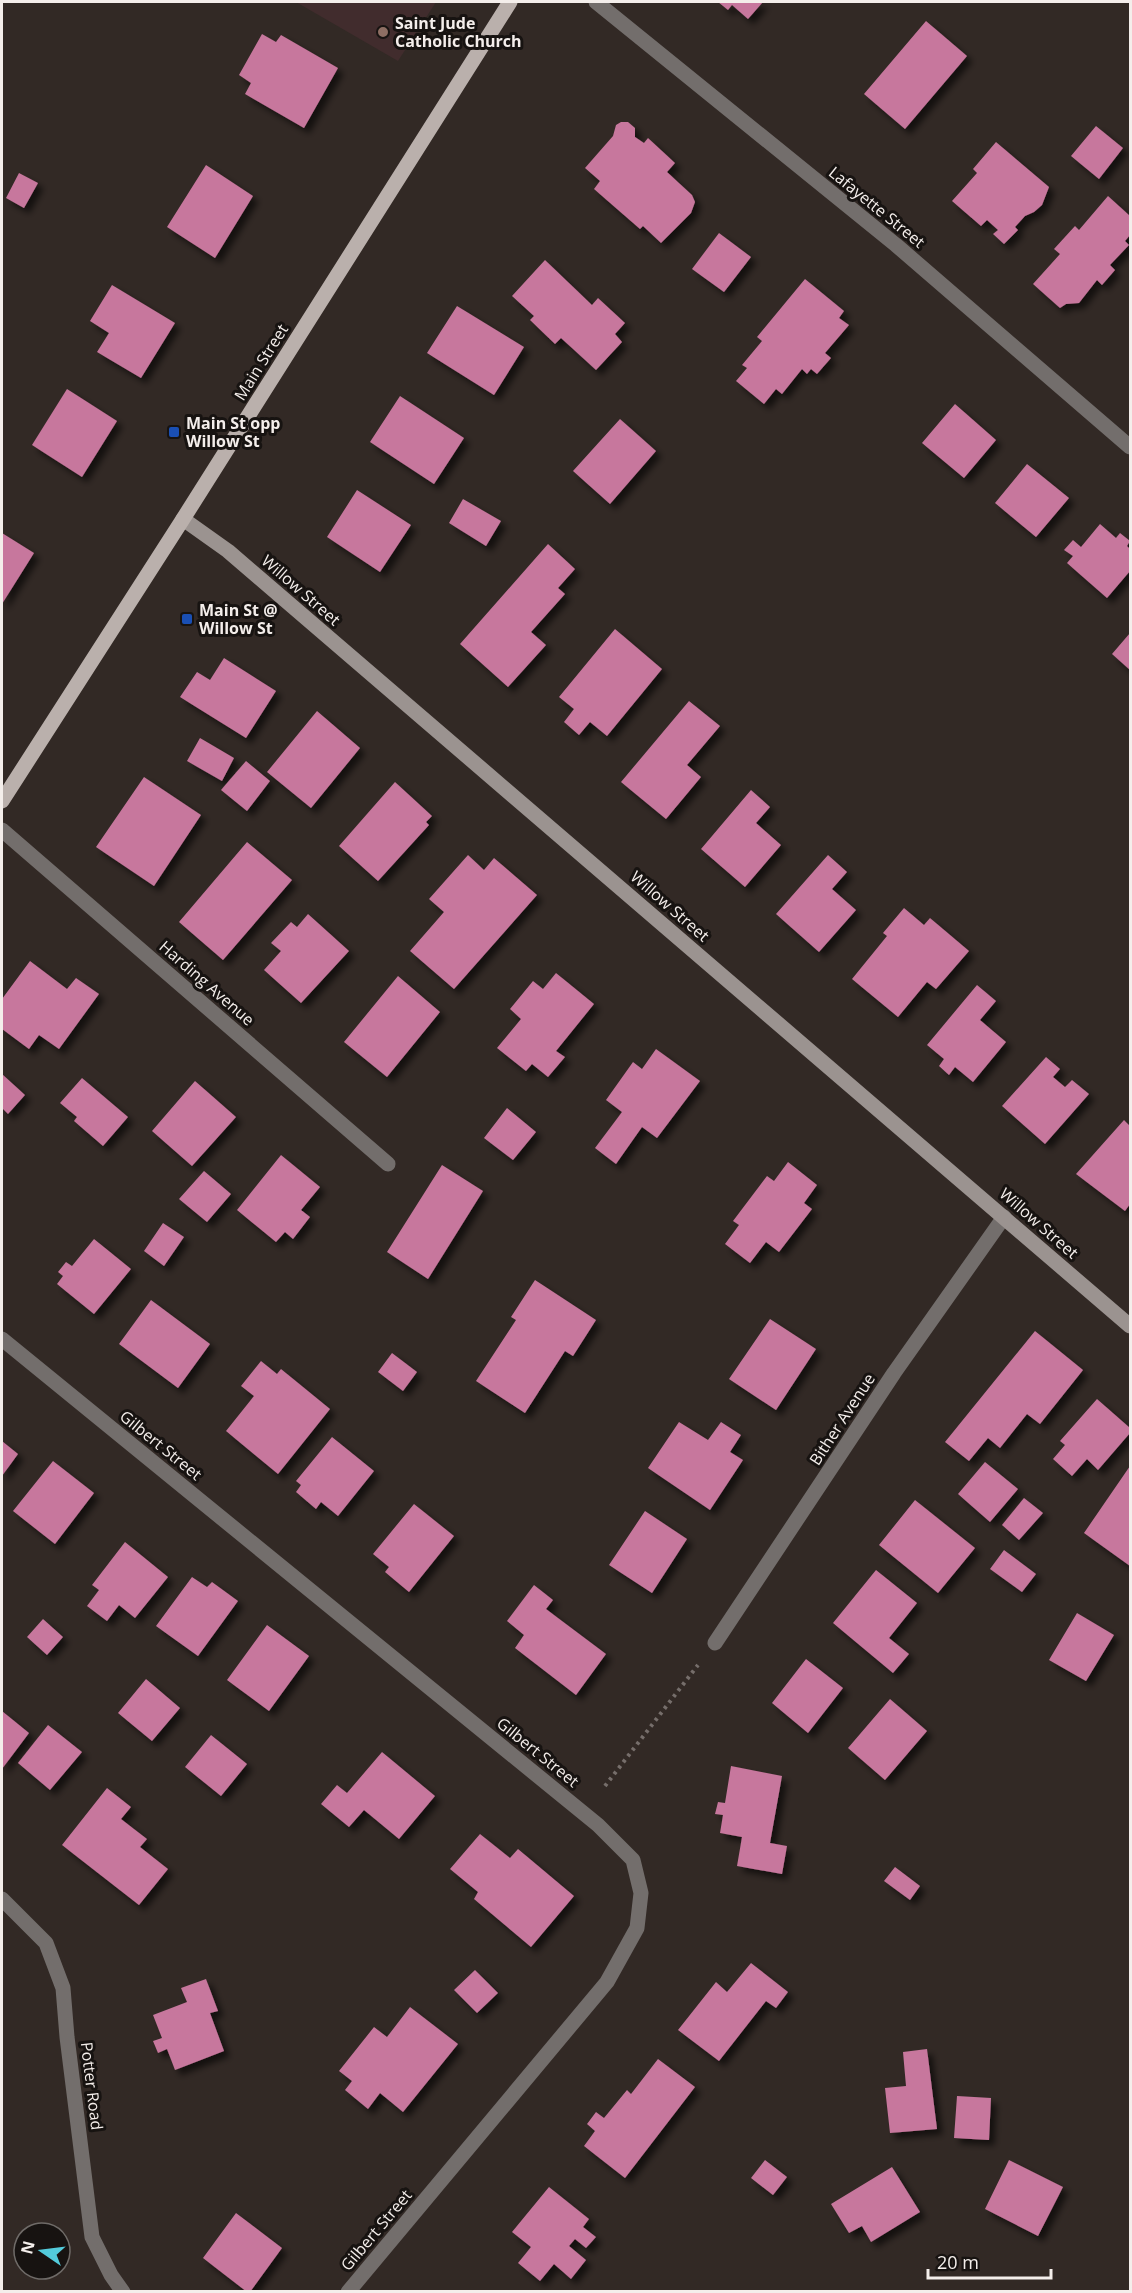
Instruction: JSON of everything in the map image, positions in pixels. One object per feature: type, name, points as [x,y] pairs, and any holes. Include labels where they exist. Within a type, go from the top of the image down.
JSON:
[{"type":"main road","name":"Main Street","points":[[2,801],[510,2]]},
{"type":"street","name":"Lafayette Street","points":[[596,2],[896,245],[1131,447]]},
{"type":"street","name":"Willow Street","points":[[183,519],[228,551],[1131,1326]]},
{"type":"street","name":"Harding Avenue","points":[[2,830],[388,1164]]},
{"type":"street","name":"Bither Avenue","points":[[715,1643],[894,1373],[1004,1217]]},
{"type":"street","name":"Gilbert Street","points":[[2,1338],[598,1825],[633,1860],[641,1893],[638,1928],[607,1982],[348,2292]]},
{"type":"street","name":"Potter Road","points":[[2,1899],[46,1943],[63,1988],[92,2237],[111,2275],[123,2292]]},
{"type":"path","points":[[605,1785],[715,1643]]},
{"type":"shaded area","name":"Saint Jude Catholic Church","points":[[296,2],[436,2],[398,61]]},
{"type":"building","points":[[718,2],[763,2],[748,19],[732,5],[728,10]]},
{"type":"building","points":[[926,21],[967,56],[905,129],[864,94]]},
{"type":"building","points":[[262,34],[276,42],[281,35],[338,68],[304,128],[245,94],[251,83],[239,75]]},
{"type":"building","points":[[628,122],[635,128],[635,137],[644,143],[648,138],[675,163],[667,172],[692,195],[695,202],[691,213],[661,243],[643,226],[640,229],[594,189],[600,181],[585,168],[613,136],[616,125]]},
{"type":"building","points":[[1096,126],[1123,148],[1099,179],[1071,156]]},
{"type":"building","points":[[996,142],[1049,187],[1042,205],[1025,216],[1015,227],[1018,230],[1004,244],[993,234],[998,230],[987,220],[981,226],[952,201],[977,173],[973,169]]},
{"type":"building","points":[[206,165],[253,196],[215,258],[167,227]]},
{"type":"building","points":[[19,173],[38,183],[24,208],[6,198]]},
{"type":"building","points":[[1108,196],[1130,216],[1130,235],[1125,241],[1129,245],[1110,265],[1115,270],[1102,285],[1097,280],[1079,303],[1066,304],[1060,308],[1033,284],[1060,254],[1054,249],[1075,226],[1079,230]]},
{"type":"building","points":[[719,233],[751,257],[724,292],[692,269]]},
{"type":"building","points":[[545,260],[592,305],[598,298],[625,323],[615,334],[622,342],[596,370],[561,338],[555,344],[530,320],[534,316],[512,296]]},
{"type":"building","points":[[805,279],[844,311],[839,318],[849,325],[825,353],[831,358],[817,374],[811,369],[807,374],[802,369],[782,394],[776,389],[764,404],[736,381],[747,368],[742,365],[762,341],[757,337]]},
{"type":"building","points":[[112,285],[175,323],[141,378],[97,352],[109,333],[90,321]]},
{"type":"building","points":[[457,306],[524,347],[494,395],[427,353]]},
{"type":"building","points":[[67,389],[117,421],[82,477],[32,445]]},
{"type":"building","points":[[400,396],[464,438],[434,484],[370,442]]},
{"type":"building","points":[[955,404],[996,440],[964,478],[922,443]]},
{"type":"building","points":[[620,419],[656,451],[610,504],[573,471]]},
{"type":"building","points":[[1027,464],[1069,498],[1036,537],[995,503]]},
{"type":"building","points":[[357,490],[411,525],[380,572],[327,537]]},
{"type":"building","points":[[463,499],[501,521],[486,546],[449,523]]},
{"type":"building","points":[[1100,524],[1116,538],[1120,533],[1130,541],[1127,546],[1130,549],[1130,571],[1107,598],[1067,563],[1073,556],[1064,550],[1073,540],[1081,547]]},
{"type":"building","points":[[2,533],[34,553],[2,604]]},
{"type":"building","points":[[548,544],[575,569],[558,588],[565,594],[531,632],[546,645],[508,687],[460,644]]},
{"type":"building","points":[[615,629],[662,669],[607,736],[590,722],[579,735],[564,722],[574,709],[559,697]]},
{"type":"building","points":[[1130,633],[1130,670],[1112,654]]},
{"type":"building","points":[[224,658],[276,691],[246,738],[180,697],[197,672],[210,680]]},
{"type":"building","points":[[689,701],[720,726],[687,765],[701,777],[666,819],[621,782]]},
{"type":"building","points":[[317,711],[360,748],[311,808],[267,772]]},
{"type":"building","points":[[200,738],[234,758],[222,781],[187,761]]},
{"type":"building","points":[[246,761],[270,781],[247,811],[221,790]]},
{"type":"building","points":[[144,777],[201,815],[154,886],[96,847]]},
{"type":"building","points":[[395,782],[432,816],[426,822],[429,825],[378,881],[339,846]]},
{"type":"building","points":[[751,790],[770,807],[756,823],[781,845],[745,887],[701,849]]},
{"type":"building","points":[[247,842],[292,880],[223,960],[179,922]]},
{"type":"building","points":[[468,855],[484,870],[494,858],[537,895],[454,989],[410,951],[444,912],[429,899]]},
{"type":"building","points":[[828,855],[847,872],[832,889],[856,910],[819,952],[776,914]]},
{"type":"building","points":[[904,908],[924,925],[930,918],[969,951],[936,989],[927,982],[898,1017],[852,979],[887,936],[883,933]]},
{"type":"building","points":[[308,914],[349,951],[301,1003],[264,970],[281,951],[271,943],[291,922],[297,927]]},
{"type":"building","points":[[30,961],[67,989],[76,978],[99,994],[59,1049],[39,1035],[29,1049],[2,1029],[2,999]]},
{"type":"building","points":[[556,973],[594,1004],[556,1051],[565,1057],[548,1077],[532,1064],[526,1071],[497,1048],[521,1019],[510,1009],[533,981],[543,989]]},
{"type":"building","points":[[398,976],[440,1012],[387,1077],[344,1042]]},
{"type":"building","points":[[977,985],[996,1001],[980,1020],[1006,1042],[973,1082],[955,1067],[949,1075],[939,1066],[944,1059],[927,1045]]},
{"type":"building","points":[[656,1049],[700,1081],[657,1138],[642,1127],[616,1164],[595,1148],[622,1112],[606,1100],[633,1062],[642,1069]]},
{"type":"building","points":[[1046,1057],[1060,1069],[1053,1077],[1065,1087],[1072,1080],[1089,1094],[1045,1144],[1002,1106]]},
{"type":"building","points":[[2,1074],[25,1095],[8,1114],[2,1108]]},
{"type":"building","points":[[82,1078],[128,1117],[103,1146],[74,1121],[77,1117],[60,1103]]},
{"type":"building","points":[[195,1081],[236,1117],[192,1166],[152,1131]]},
{"type":"building","points":[[507,1108],[536,1132],[513,1160],[484,1138]]},
{"type":"building","points":[[1124,1120],[1130,1126],[1130,1204],[1125,1211],[1076,1174]]},
{"type":"building","points":[[281,1155],[320,1187],[301,1210],[310,1217],[293,1239],[285,1232],[276,1242],[237,1210]]},
{"type":"building","points":[[788,1162],[817,1185],[804,1203],[812,1209],[779,1252],[766,1242],[750,1263],[725,1244],[739,1225],[733,1221],[767,1176],[774,1181]]},
{"type":"building","points":[[442,1165],[483,1191],[428,1279],[387,1252]]},
{"type":"building","points":[[204,1171],[231,1194],[207,1222],[179,1199]]},
{"type":"building","points":[[163,1223],[184,1237],[164,1266],[144,1251]]},
{"type":"building","points":[[94,1239],[131,1269],[94,1314],[57,1284],[63,1276],[58,1272],[66,1262],[72,1266]]},
{"type":"building","points":[[535,1280],[596,1320],[573,1356],[565,1351],[525,1413],[476,1381],[516,1320],[511,1317]]},
{"type":"building","points":[[151,1300],[210,1344],[178,1388],[119,1344]]},
{"type":"building","points":[[770,1319],[816,1349],[776,1410],[729,1379]]},
{"type":"building","points":[[1035,1331],[1083,1370],[1040,1424],[1027,1414],[1000,1448],[988,1438],[969,1461],[945,1442]]},
{"type":"building","points":[[392,1353],[417,1372],[403,1391],[378,1372]]},
{"type":"building","points":[[261,1361],[277,1374],[281,1369],[330,1409],[278,1474],[226,1431],[254,1396],[241,1386]]},
{"type":"building","points":[[1097,1399],[1130,1428],[1130,1433],[1098,1470],[1087,1459],[1072,1476],[1053,1459],[1065,1445],[1060,1441]]},
{"type":"building","points":[[679,1422],[708,1440],[721,1422],[741,1435],[730,1452],[743,1460],[710,1510],[648,1468]]},
{"type":"building","points":[[332,1437],[374,1471],[338,1516],[321,1502],[316,1509],[296,1492],[301,1485],[296,1481]]},
{"type":"building","points":[[2,1441],[18,1454],[2,1476]]},
{"type":"building","points":[[53,1461],[94,1493],[55,1544],[13,1511]]},
{"type":"building","points":[[985,1462],[1018,1489],[990,1522],[958,1494]]},
{"type":"building","points":[[1130,1466],[1130,1566],[1084,1533]]},
{"type":"building","points":[[1024,1498],[1043,1513],[1019,1540],[1002,1525]]},
{"type":"building","points":[[915,1500],[975,1548],[938,1593],[879,1545]]},
{"type":"building","points":[[414,1504],[454,1536],[409,1592],[385,1572],[389,1567],[373,1554]]},
{"type":"building","points":[[645,1511],[687,1539],[652,1593],[609,1565]]},
{"type":"building","points":[[125,1542],[168,1577],[135,1618],[119,1605],[107,1621],[87,1606],[99,1590],[92,1585]]},
{"type":"building","points":[[1004,1550],[1036,1574],[1022,1592],[990,1569]]},
{"type":"building","points":[[876,1570],[917,1603],[889,1638],[909,1654],[893,1673],[833,1623]]},
{"type":"building","points":[[192,1577],[207,1587],[212,1582],[238,1601],[198,1656],[156,1626]]},
{"type":"building","points":[[534,1585],[553,1600],[546,1609],[606,1654],[576,1695],[515,1648],[524,1635],[507,1621]]},
{"type":"building","points":[[1077,1613],[1114,1635],[1086,1681],[1049,1660]]},
{"type":"building","points":[[43,1619],[63,1637],[47,1655],[27,1637]]},
{"type":"building","points":[[267,1625],[309,1656],[269,1711],[227,1680]]},
{"type":"building","points":[[806,1659],[843,1688],[808,1733],[772,1703]]},
{"type":"building","points":[[146,1679],[180,1708],[152,1741],[118,1713]]},
{"type":"building","points":[[890,1699],[927,1731],[885,1780],[848,1748]]},
{"type":"building","points":[[2,1711],[29,1733],[2,1769]]},
{"type":"building","points":[[48,1725],[82,1752],[50,1790],[18,1763]]},
{"type":"building","points":[[211,1735],[247,1764],[221,1796],[185,1767]]},
{"type":"building","points":[[382,1752],[435,1796],[399,1839],[364,1810],[349,1827],[321,1804],[337,1785],[347,1793]]},
{"type":"building","points":[[731,1766],[782,1776],[770,1843],[787,1846],[782,1874],[737,1866],[742,1837],[720,1833],[723,1815],[715,1814],[718,1802],[725,1803]]},
{"type":"building","points":[[107,1788],[131,1807],[121,1819],[147,1839],[140,1847],[168,1869],[139,1905],[62,1845]]},
{"type":"building","points":[[480,1834],[510,1858],[518,1849],[574,1896],[531,1947],[474,1899],[478,1892],[450,1869]]},
{"type":"building","points":[[895,1867],[920,1886],[910,1900],[884,1881]]},
{"type":"building","points":[[751,1963],[788,1992],[776,2008],[766,2001],[719,2061],[678,2030],[716,1982],[727,1992]]},
{"type":"building","points":[[475,1970],[498,1993],[477,2013],[454,1990]]},
{"type":"building","points":[[206,1979],[218,2011],[210,2013],[224,2051],[175,2070],[167,2049],[158,2053],[153,2041],[162,2038],[153,2015],[187,2002],[181,1988]]},
{"type":"building","points":[[410,2007],[458,2044],[403,2112],[380,2093],[368,2109],[345,2090],[352,2081],[339,2071],[374,2027],[387,2037]]},
{"type":"building","points":[[927,2049],[937,2129],[890,2133],[885,2088],[906,2086],[903,2052]]},
{"type":"building","points":[[658,2059],[695,2087],[625,2178],[584,2146],[595,2131],[587,2124],[596,2112],[604,2118],[627,2090],[631,2094]]},
{"type":"building","points":[[957,2096],[991,2098],[989,2140],[954,2138]]},
{"type":"building","points":[[765,2160],[787,2177],[773,2195],[751,2178]]},
{"type":"building","points":[[1009,2160],[1063,2187],[1038,2236],[985,2209]]},
{"type":"building","points":[[892,2167],[920,2212],[871,2242],[862,2226],[849,2233],[831,2204]]},
{"type":"building","points":[[549,2187],[589,2219],[583,2227],[596,2237],[586,2248],[575,2239],[569,2246],[586,2260],[571,2279],[554,2264],[540,2281],[518,2263],[531,2247],[512,2232]]},
{"type":"building","points":[[236,2213],[282,2248],[250,2292],[203,2258]]},
{"type":"place","name":"Saint Jude Catholic Church","points":[[383,32]]},
{"type":"place","name":"Main St opp Willow St","points":[[174,432]]},
{"type":"place","name":"Main St @ Willow St","points":[[187,619]]}]
